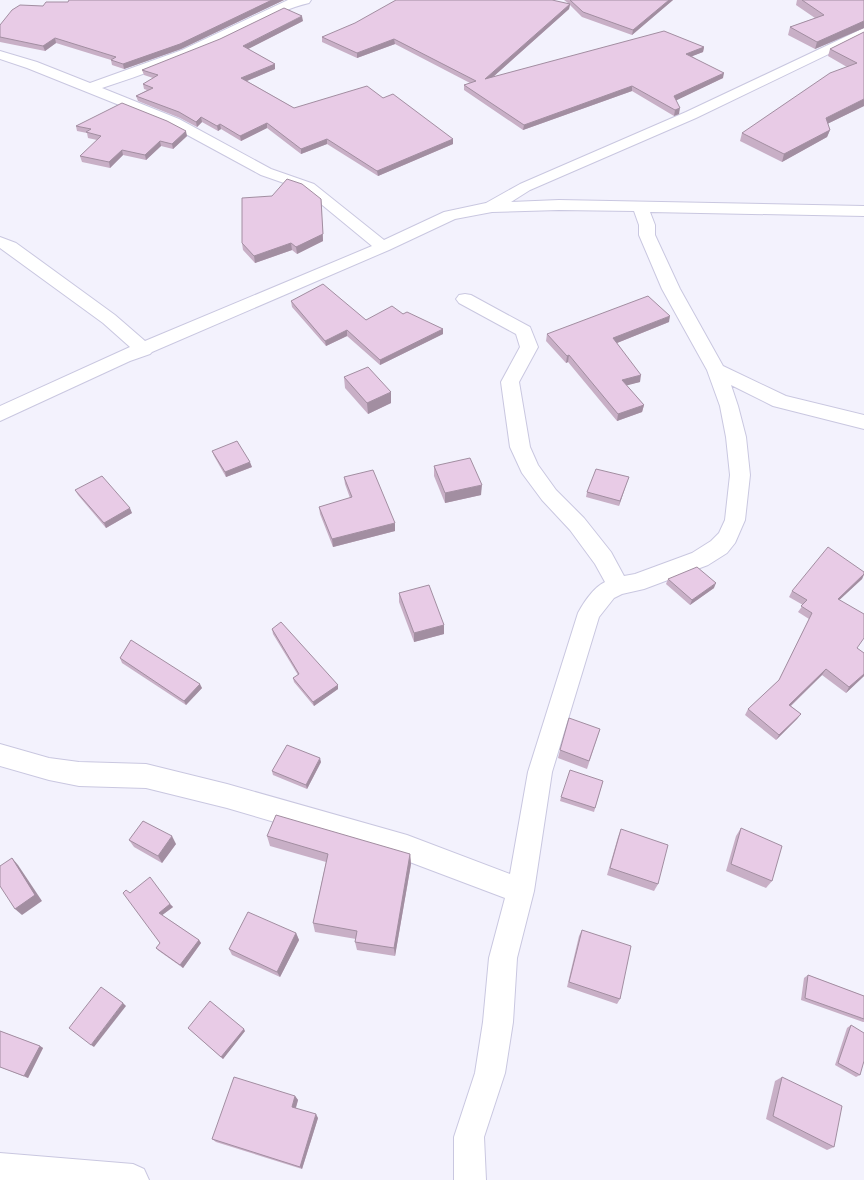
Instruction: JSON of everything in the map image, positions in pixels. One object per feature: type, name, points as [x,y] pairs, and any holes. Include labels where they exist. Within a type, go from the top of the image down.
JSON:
[{"type":"street","points":[[90,88],[188,52],[279,8],[294,2],[306,0]]},
{"type":"street","points":[[491,207],[525,187],[698,112],[864,32]]},
{"type":"street","points":[[0,56],[32,65],[174,122],[266,172],[309,187],[383,247]]},
{"type":"street","points":[[0,414],[124,357],[144,350],[383,247],[450,215],[491,207],[560,205],[641,208],[864,211]]},
{"type":"street","points":[[470,1180],[469,1137],[490,1073],[498,1022],[504,958],[521,891],[540,772],[589,613],[606,592],[618,586],[636,584],[700,559],[719,547],[728,537],[735,520],[740,475],[736,437],[729,406],[716,370],[671,289],[647,235],[647,225],[641,208]]},
{"type":"street","points":[[0,242],[10,246],[109,319],[144,350]]},
{"type":"street","points":[[465,299],[492,312],[524,331],[529,347],[510,382],[520,447],[529,468],[549,495],[577,524],[603,558],[618,586]]},
{"type":"street","points":[[716,370],[780,401],[864,422]]},
{"type":"street","points":[[0,755],[49,769],[79,774],[146,776],[227,796],[407,848],[521,891]]},
{"type":"street","points":[[0,1169],[133,1180]]},
{"type":"building","points":[[69,0],[272,0],[180,44],[123,64],[111,60],[116,57],[55,38],[43,46],[0,37],[0,25],[12,10],[20,5],[43,6],[46,2],[68,2]]},
{"type":"building","points":[[396,0],[552,0],[570,4],[485,79],[664,31],[704,47],[686,54],[724,73],[674,96],[680,108],[675,110],[632,86],[524,125],[464,85],[476,81],[394,39],[357,53],[322,37],[355,23]]},
{"type":"building","points":[[570,0],[669,0],[633,30],[583,12]]},
{"type":"building","points":[[802,0],[864,0],[864,21],[817,42],[790,27],[824,15]]},
{"type":"building","points":[[284,8],[302,16],[243,46],[275,64],[241,78],[294,108],[367,86],[383,98],[393,94],[453,139],[377,171],[327,139],[301,149],[267,123],[240,136],[220,124],[217,126],[201,117],[196,122],[179,112],[136,96],[153,88],[143,84],[158,75],[142,70],[220,39]]},
{"type":"building","points":[[864,32],[864,99],[826,118],[830,130],[784,154],[742,133],[830,73],[857,63],[830,49]]},
{"type":"building","points":[[122,103],[167,121],[186,131],[172,144],[160,141],[145,155],[122,150],[109,162],[80,156],[101,136],[86,132],[91,129],[76,126]]},
{"type":"building","points":[[287,179],[302,184],[321,199],[323,234],[296,247],[291,243],[254,256],[242,243],[242,198],[272,196]]},
{"type":"building","points":[[323,284],[366,320],[392,306],[403,314],[407,312],[443,329],[380,360],[347,330],[325,341],[291,301]]},
{"type":"building","points":[[648,296],[670,316],[613,338],[641,375],[622,380],[644,405],[618,414],[569,355],[567,356],[547,334]]},
{"type":"building","points":[[368,367],[391,392],[367,403],[344,377]]},
{"type":"building","points":[[237,441],[250,462],[225,472],[212,451]]},
{"type":"building","points":[[470,458],[482,485],[445,493],[434,466]]},
{"type":"building","points":[[596,469],[629,477],[620,501],[587,492]]},
{"type":"building","points":[[373,470],[395,523],[332,539],[319,507],[352,497],[344,477]]},
{"type":"building","points":[[102,476],[130,508],[104,523],[75,490]]},
{"type":"building","points":[[828,547],[864,572],[864,574],[838,599],[864,614],[864,638],[857,648],[864,653],[864,674],[849,687],[826,669],[789,705],[801,714],[779,735],[748,709],[779,680],[812,613],[801,606],[807,600],[792,591]]},
{"type":"building","points":[[697,567],[716,583],[692,600],[668,579]]},
{"type":"building","points":[[429,585],[444,625],[414,633],[399,593]]},
{"type":"building","points":[[281,622],[338,685],[313,702],[293,678],[299,674],[272,629]]},
{"type":"building","points":[[131,640],[200,684],[184,701],[120,658]]},
{"type":"building","points":[[569,718],[600,729],[589,761],[560,750]]},
{"type":"building","points":[[287,745],[320,758],[306,785],[272,771]]},
{"type":"building","points":[[570,770],[603,781],[595,808],[561,797]]},
{"type":"building","points":[[276,815],[410,854],[394,948],[355,942],[357,931],[313,923],[328,854],[267,836]]},
{"type":"building","points":[[143,821],[172,836],[158,856],[129,840]]},
{"type":"building","points":[[741,828],[782,846],[772,881],[731,864]]},
{"type":"building","points":[[621,829],[668,845],[658,884],[610,868]]},
{"type":"building","points":[[12,858],[35,895],[15,909],[0,886],[0,866]]},
{"type":"building","points":[[150,877],[170,904],[159,913],[199,940],[180,965],[156,948],[160,943],[123,893],[126,890],[130,893]]},
{"type":"building","points":[[248,912],[296,933],[277,972],[229,949]]},
{"type":"building","points":[[582,930],[631,946],[620,999],[569,982]]},
{"type":"building","points":[[808,975],[864,996],[864,1019],[805,998]]},
{"type":"building","points":[[101,987],[123,1003],[91,1045],[69,1028]]},
{"type":"building","points":[[210,1001],[244,1029],[221,1057],[188,1028]]},
{"type":"building","points":[[851,1025],[864,1033],[864,1061],[860,1075],[838,1063]]},
{"type":"building","points":[[0,1031],[40,1046],[24,1076],[0,1067]]},
{"type":"building","points":[[234,1077],[295,1096],[292,1107],[316,1114],[300,1167],[212,1139]]},
{"type":"building","points":[[782,1077],[842,1106],[834,1147],[773,1116]]}]
